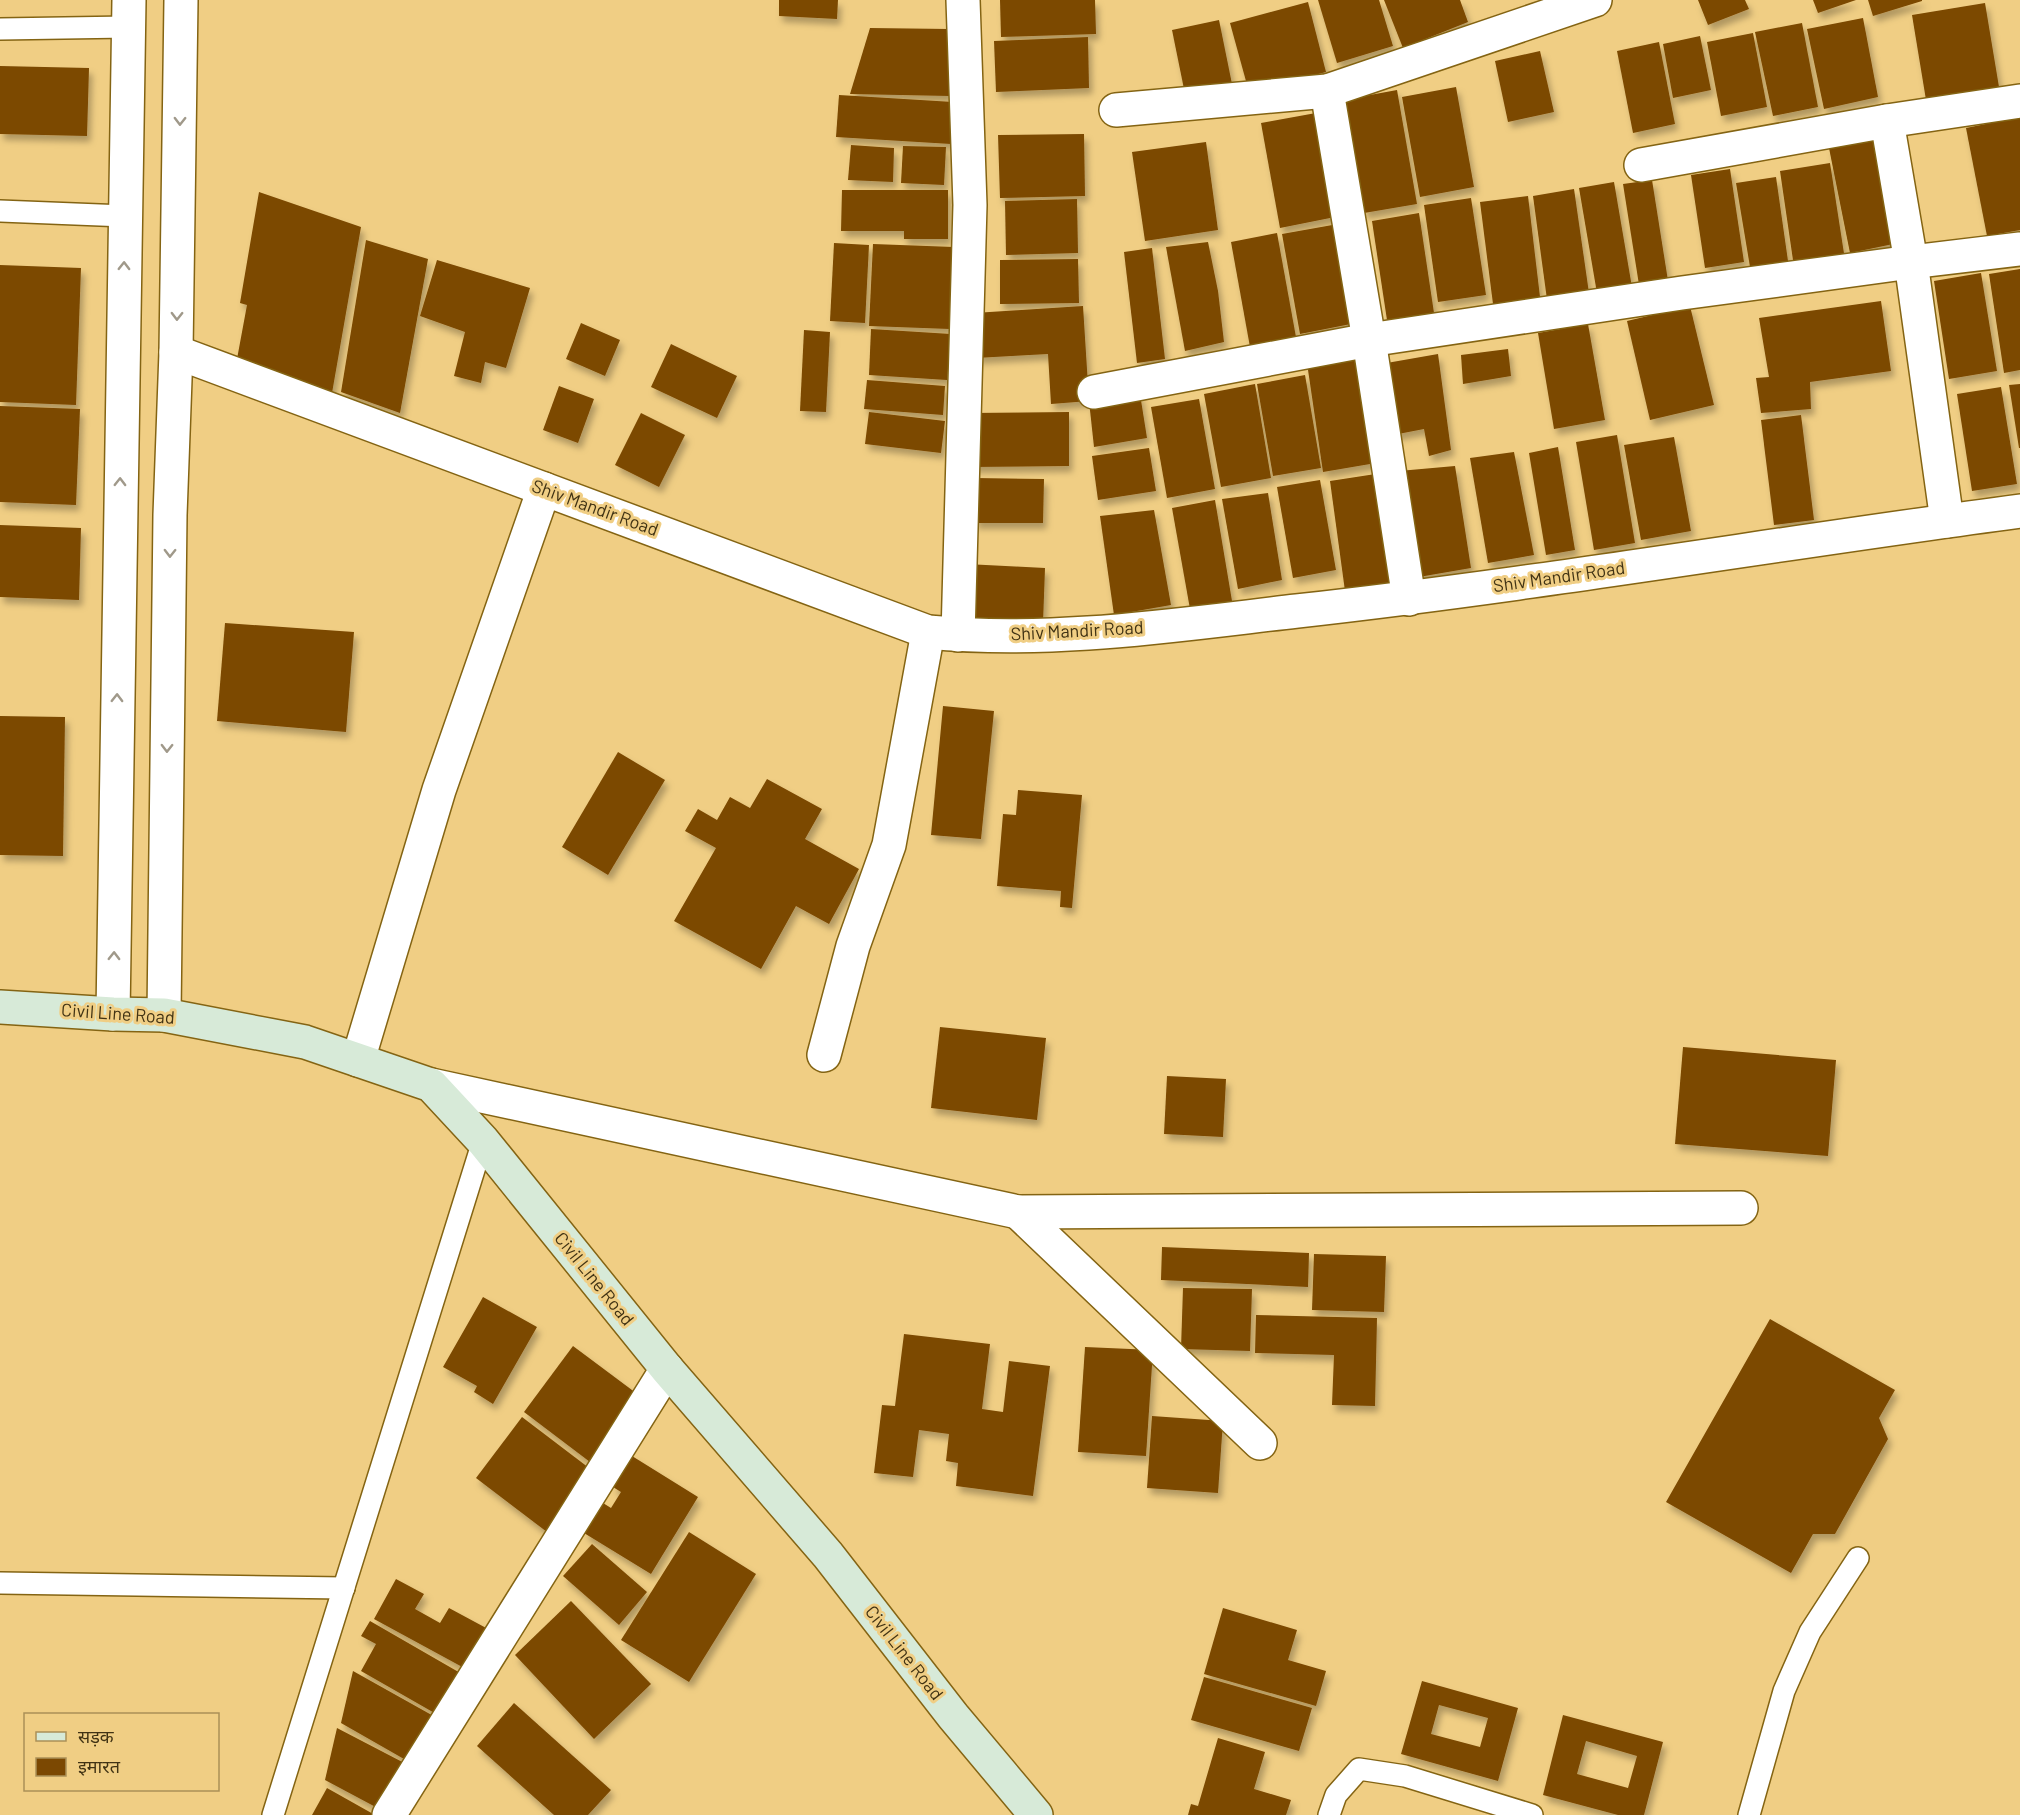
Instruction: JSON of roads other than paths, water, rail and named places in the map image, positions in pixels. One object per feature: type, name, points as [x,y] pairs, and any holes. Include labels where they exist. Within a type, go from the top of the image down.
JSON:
[{"type":"street","points":[[164,1015],[170,515],[176,352],[182,0]]},
{"type":"street","points":[[825,1055],[853,946],[889,845],[943,633],[970,205],[963,0]]},
{"type":"street","points":[[1116,110],[1327,92],[1594,0]]},
{"type":"street","points":[[113,1014],[128,13]]},
{"type":"street","points":[[128,73],[180,71]]},
{"type":"street","points":[[1327,92],[1370,340],[1409,599]]},
{"type":"street","points":[[1641,165],[1887,121],[2020,101]]},
{"type":"street","points":[[1887,121],[1911,262],[1947,521]]},
{"type":"street","points":[[1094,392],[1370,340],[1682,293],[2020,249]]},
{"type":"street","name":"Shiv Mandir Road","points":[[176,352],[544,489],[943,633],[1095,634],[1409,599],[2020,512]]},
{"type":"street","points":[[358,1060],[439,790],[544,489]]},
{"type":"street","points":[[120,516],[170,515]]},
{"type":"street","name":"Civil Line Road","points":[[0,1007],[164,1015],[305,1042],[431,1085],[483,1141],[667,1369],[828,1555],[952,1716],[1036,1815]]},
{"type":"street","points":[[431,1085],[1018,1212],[1741,1208]]},
{"type":"street","points":[[1018,1212],[1260,1443]]},
{"type":"street","points":[[389,1815],[667,1369]]},
{"type":"lane","points":[[0,29],[128,13]]},
{"type":"lane","points":[[0,211],[125,216]]},
{"type":"lane","points":[[273,1815],[483,1141]]},
{"type":"lane","points":[[1749,1815],[1784,1691],[1810,1632],[1858,1558]]},
{"type":"lane","points":[[0,1583],[344,1588]]},
{"type":"lane","points":[[1329,1815],[1336,1795],[1359,1769],[1406,1776],[1533,1815]]}]
